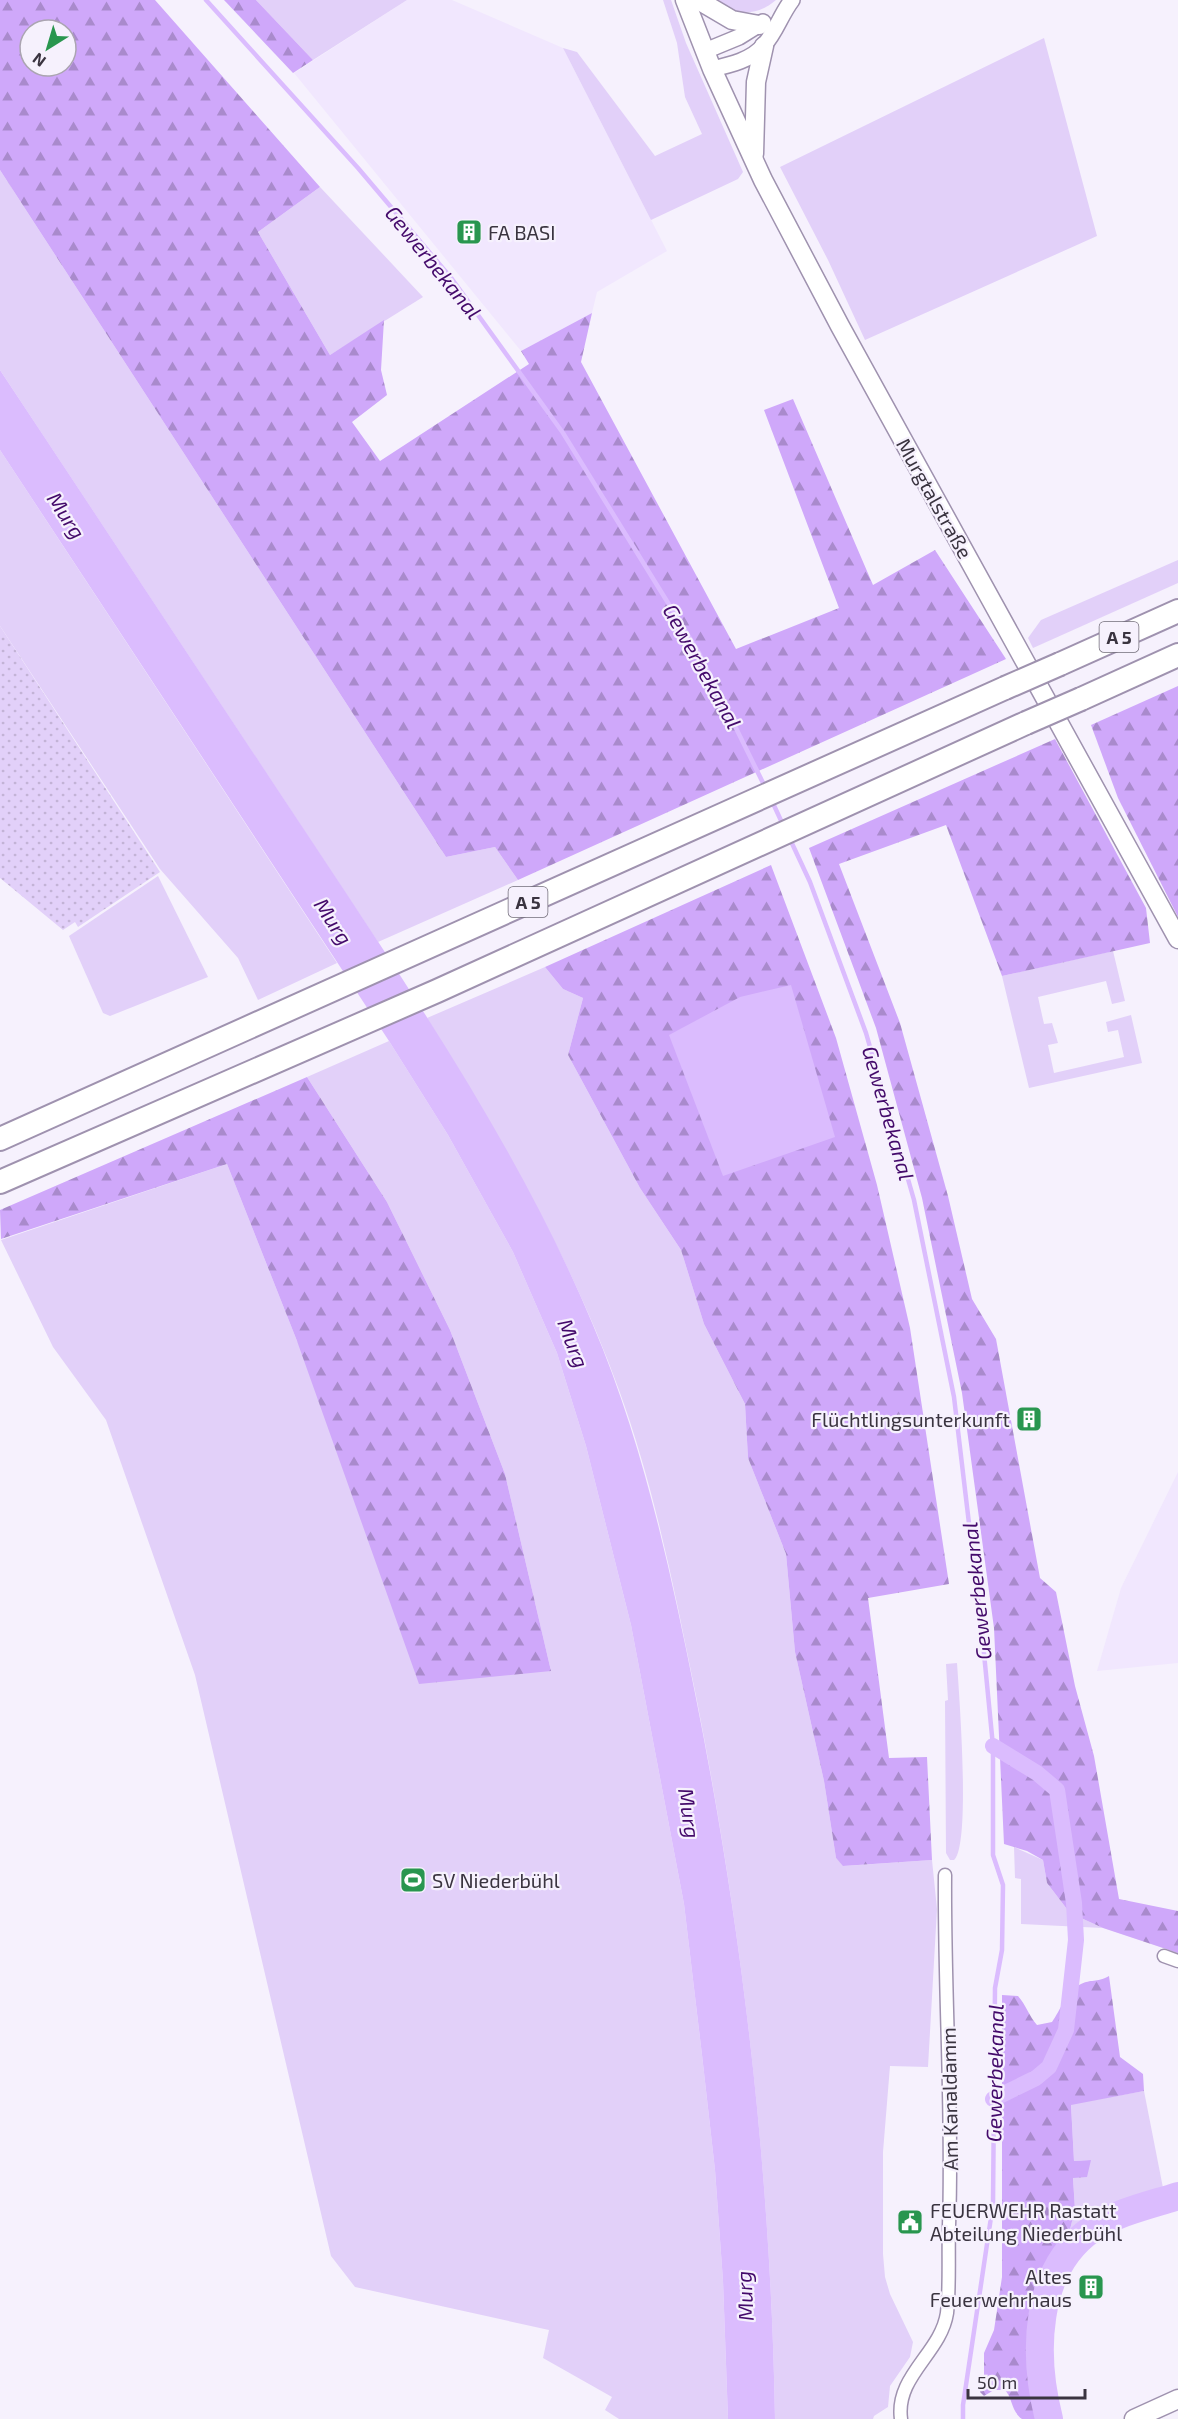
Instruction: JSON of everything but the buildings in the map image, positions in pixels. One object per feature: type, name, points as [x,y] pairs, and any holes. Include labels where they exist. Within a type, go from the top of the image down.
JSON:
[{"type":"highway","name":"A 5","points":[[0,1138],[1178,611]]},
{"type":"highway","name":"A 5","points":[[0,1182],[447,986],[1178,655]]},
{"type":"main road","name":"Murgtalstraße","points":[[685,0],[712,69],[754,162],[840,326],[1178,939]]},
{"type":"main road","points":[[698,0],[732,20],[759,25]]},
{"type":"main road","points":[[754,162],[756,82],[764,46]]},
{"type":"main road","points":[[1134,2419],[1178,2399]]},
{"type":"street","points":[[705,51],[739,37],[790,2]]},
{"type":"street","points":[[712,69],[730,65],[764,46],[790,2]]},
{"type":"street","name":"Am Kanaldamm","points":[[901,2419],[901,2398],[907,2383],[939,2337],[946,2314],[951,2173],[945,1875]]},
{"type":"street","points":[[1164,1956],[1178,1961]]},
{"type":"shaded area","points":[[256,0],[407,0],[313,60]]},
{"type":"shaded area","points":[[407,0],[452,0],[563,48],[667,251],[597,292],[592,313],[521,351],[294,73]]},
{"type":"shaded area","points":[[663,0],[671,0],[686,43],[743,172],[738,179],[651,220],[563,48],[577,52],[655,156],[702,134],[685,97],[677,43]]},
{"type":"shaded area","points":[[712,0],[776,0],[760,10],[744,12],[728,9]]},
{"type":"shaded area","points":[[1044,38],[1097,236],[865,340],[828,260],[780,167]]},
{"type":"shaded area","points":[[0,170],[446,857],[495,847],[518,880],[378,942],[0,370]]},
{"type":"shaded area","points":[[320,187],[423,297],[330,355],[258,232]]},
{"type":"shaded area","points":[[0,450],[337,963],[258,1000],[238,958],[160,869],[0,626]]},
{"type":"shaded area","points":[[1178,560],[1178,583],[1033,648],[1028,638],[1041,620]]},
{"type":"shaded area","points":[[0,626],[160,872],[78,927],[75,922],[63,930],[0,878]]},
{"type":"shaded area","points":[[158,876],[208,977],[110,1016],[103,1013],[69,936]]},
{"type":"shaded area","points":[[1113,951],[1125,1001],[1112,1004],[1106,981],[1038,997],[1044,1024],[1052,1023],[1058,1043],[1048,1045],[1054,1073],[1124,1057],[1118,1030],[1108,1032],[1106,1022],[1131,1015],[1142,1063],[1029,1088],[1002,976]]},
{"type":"shaded area","points":[[545,967],[563,989],[583,998],[568,1055],[640,1188],[681,1250],[704,1324],[745,1404],[748,1458],[786,1554],[795,1652],[824,1781],[836,1858],[844,1866],[932,1860],[937,1909],[928,2067],[890,2066],[883,2152],[885,2277],[890,2294],[913,2342],[910,2357],[890,2386],[888,2407],[873,2419],[775,2419],[768,2237],[752,2056],[741,1966],[713,1785],[672,1580],[654,1503],[619,1390],[579,1292],[507,1153],[427,1018]]},
{"type":"shaded area","points":[[389,1041],[448,1135],[513,1252],[557,1353],[586,1446],[631,1625],[684,1904],[715,2170],[723,2281],[728,2419],[619,2419],[605,2410],[612,2397],[543,2358],[549,2330],[355,2287],[331,2256],[195,1675],[106,1420],[53,1347],[1,1240],[227,1164],[297,1341],[551,1671],[505,1474],[450,1330],[387,1202],[307,1077]]},
{"type":"shaded area","points":[[1178,1472],[1178,1663],[1097,1671],[1121,1588]]},
{"type":"shaded area","points":[[957,1663],[963,1799],[959,1848],[954,1860],[950,1860],[946,1853],[945,1701],[948,1700],[946,1664]]},
{"type":"shaded area","points":[[1014,1847],[1043,1860],[1047,1883],[1070,1913],[1103,1928],[1021,1924],[1021,1879],[1015,1878]]},
{"type":"shaded area","points":[[1144,2091],[1164,2193],[1090,2221],[1068,2237],[1075,2210],[1073,2177],[1091,2160],[1074,2161],[1071,2104]]},
{"type":"green space","points":[[0,0],[155,0],[320,187],[258,232],[330,355],[384,320],[381,370],[387,395],[352,422],[380,461],[529,364],[521,351],[592,313],[581,362],[736,649],[839,608],[764,410],[793,399],[873,585],[935,550],[1006,659],[518,880],[495,847],[446,857],[0,170]]},
{"type":"green space","points":[[224,0],[256,0],[313,60],[293,73]]},
{"type":"green space","points":[[1178,686],[1178,917],[1118,798],[1091,725]]},
{"type":"green space","points":[[1055,739],[1146,908],[1150,943],[1002,976],[946,825],[839,864],[900,1023],[948,1196],[972,1299],[996,1339],[1040,1578],[1056,1592],[1075,1686],[1094,1756],[1119,1899],[1178,1911],[1178,1953],[1103,1928],[1070,1913],[1047,1883],[1043,1860],[1027,1851],[1004,1844],[994,1628],[962,1393],[922,1198],[876,1028],[809,848]]},
{"type":"green space","points":[[771,865],[836,1038],[877,1185],[910,1328],[949,1584],[868,1598],[889,1758],[927,1757],[932,1860],[843,1866],[836,1858],[824,1781],[795,1652],[786,1554],[748,1458],[745,1404],[704,1324],[681,1250],[640,1188],[568,1055],[583,998],[563,989],[545,967]]},
{"type":"green space","points":[[307,1077],[387,1202],[450,1330],[505,1474],[551,1671],[419,1684],[297,1341],[227,1164],[1,1239],[0,1210]]},
{"type":"green space","points":[[1109,1976],[1120,2057],[1143,2074],[1144,2091],[1071,2105],[1074,2161],[1091,2160],[1087,2177],[1073,2178],[1075,2210],[1068,2237],[1055,2254],[1046,2276],[1038,2310],[1034,2375],[1045,2419],[1022,2419],[1005,2390],[994,2390],[984,2396],[980,2392],[984,2379],[984,2353],[994,2330],[1002,2277],[1002,1995],[1018,1996],[1037,2025],[1052,2022],[1068,1995],[1076,1987]]},
{"type":"water","name":"Murg","points":[[0,370],[430,1022],[534,1200],[565,1262],[611,1370],[641,1460],[676,1599],[727,1873],[761,2146],[768,2237],[775,2419],[728,2419],[723,2281],[715,2170],[684,1904],[631,1625],[586,1446],[557,1353],[513,1252],[448,1135],[389,1041],[0,450]]},
{"type":"water","points":[[791,985],[835,1137],[723,1176],[669,1035],[740,997]]},
{"type":"waterway","name":"Gewerbekanal","points":[[206,0],[358,168],[452,279],[563,433],[699,653],[766,789]]},
{"type":"waterway","name":"Gewerbekanal","points":[[771,799],[784,827]]},
{"type":"waterway","name":"Gewerbekanal","points":[[789,837],[810,882],[866,1033],[914,1200],[954,1397],[982,1633],[993,1746],[993,1855],[1003,1885],[1002,1950],[995,1988],[993,2204],[963,2405],[963,2419]]},
{"type":"waterway","points":[[993,1746],[1037,1773],[1057,1790],[1074,1903],[1076,1940],[1066,2030],[1049,2067],[1036,2078],[993,2099]]},
{"type":"waterway","points":[[1049,2419],[1044,2394],[1040,2342],[1042,2316],[1048,2291],[1058,2267],[1073,2246],[1102,2223],[1178,2196]]},
{"type":"place","name":"FA BASI","points":[[469,232]]},
{"type":"place","name":"Flüchtlingsunterkunft","points":[[1029,1419]]},
{"type":"place","name":"SV Niederbühl","points":[[413,1880]]},
{"type":"place","name":"FEUERWEHR Rastatt Abteilung Niederbühl","points":[[910,2222]]},
{"type":"place","name":"Altes Feuerwehrhaus","points":[[1091,2287]]}]
